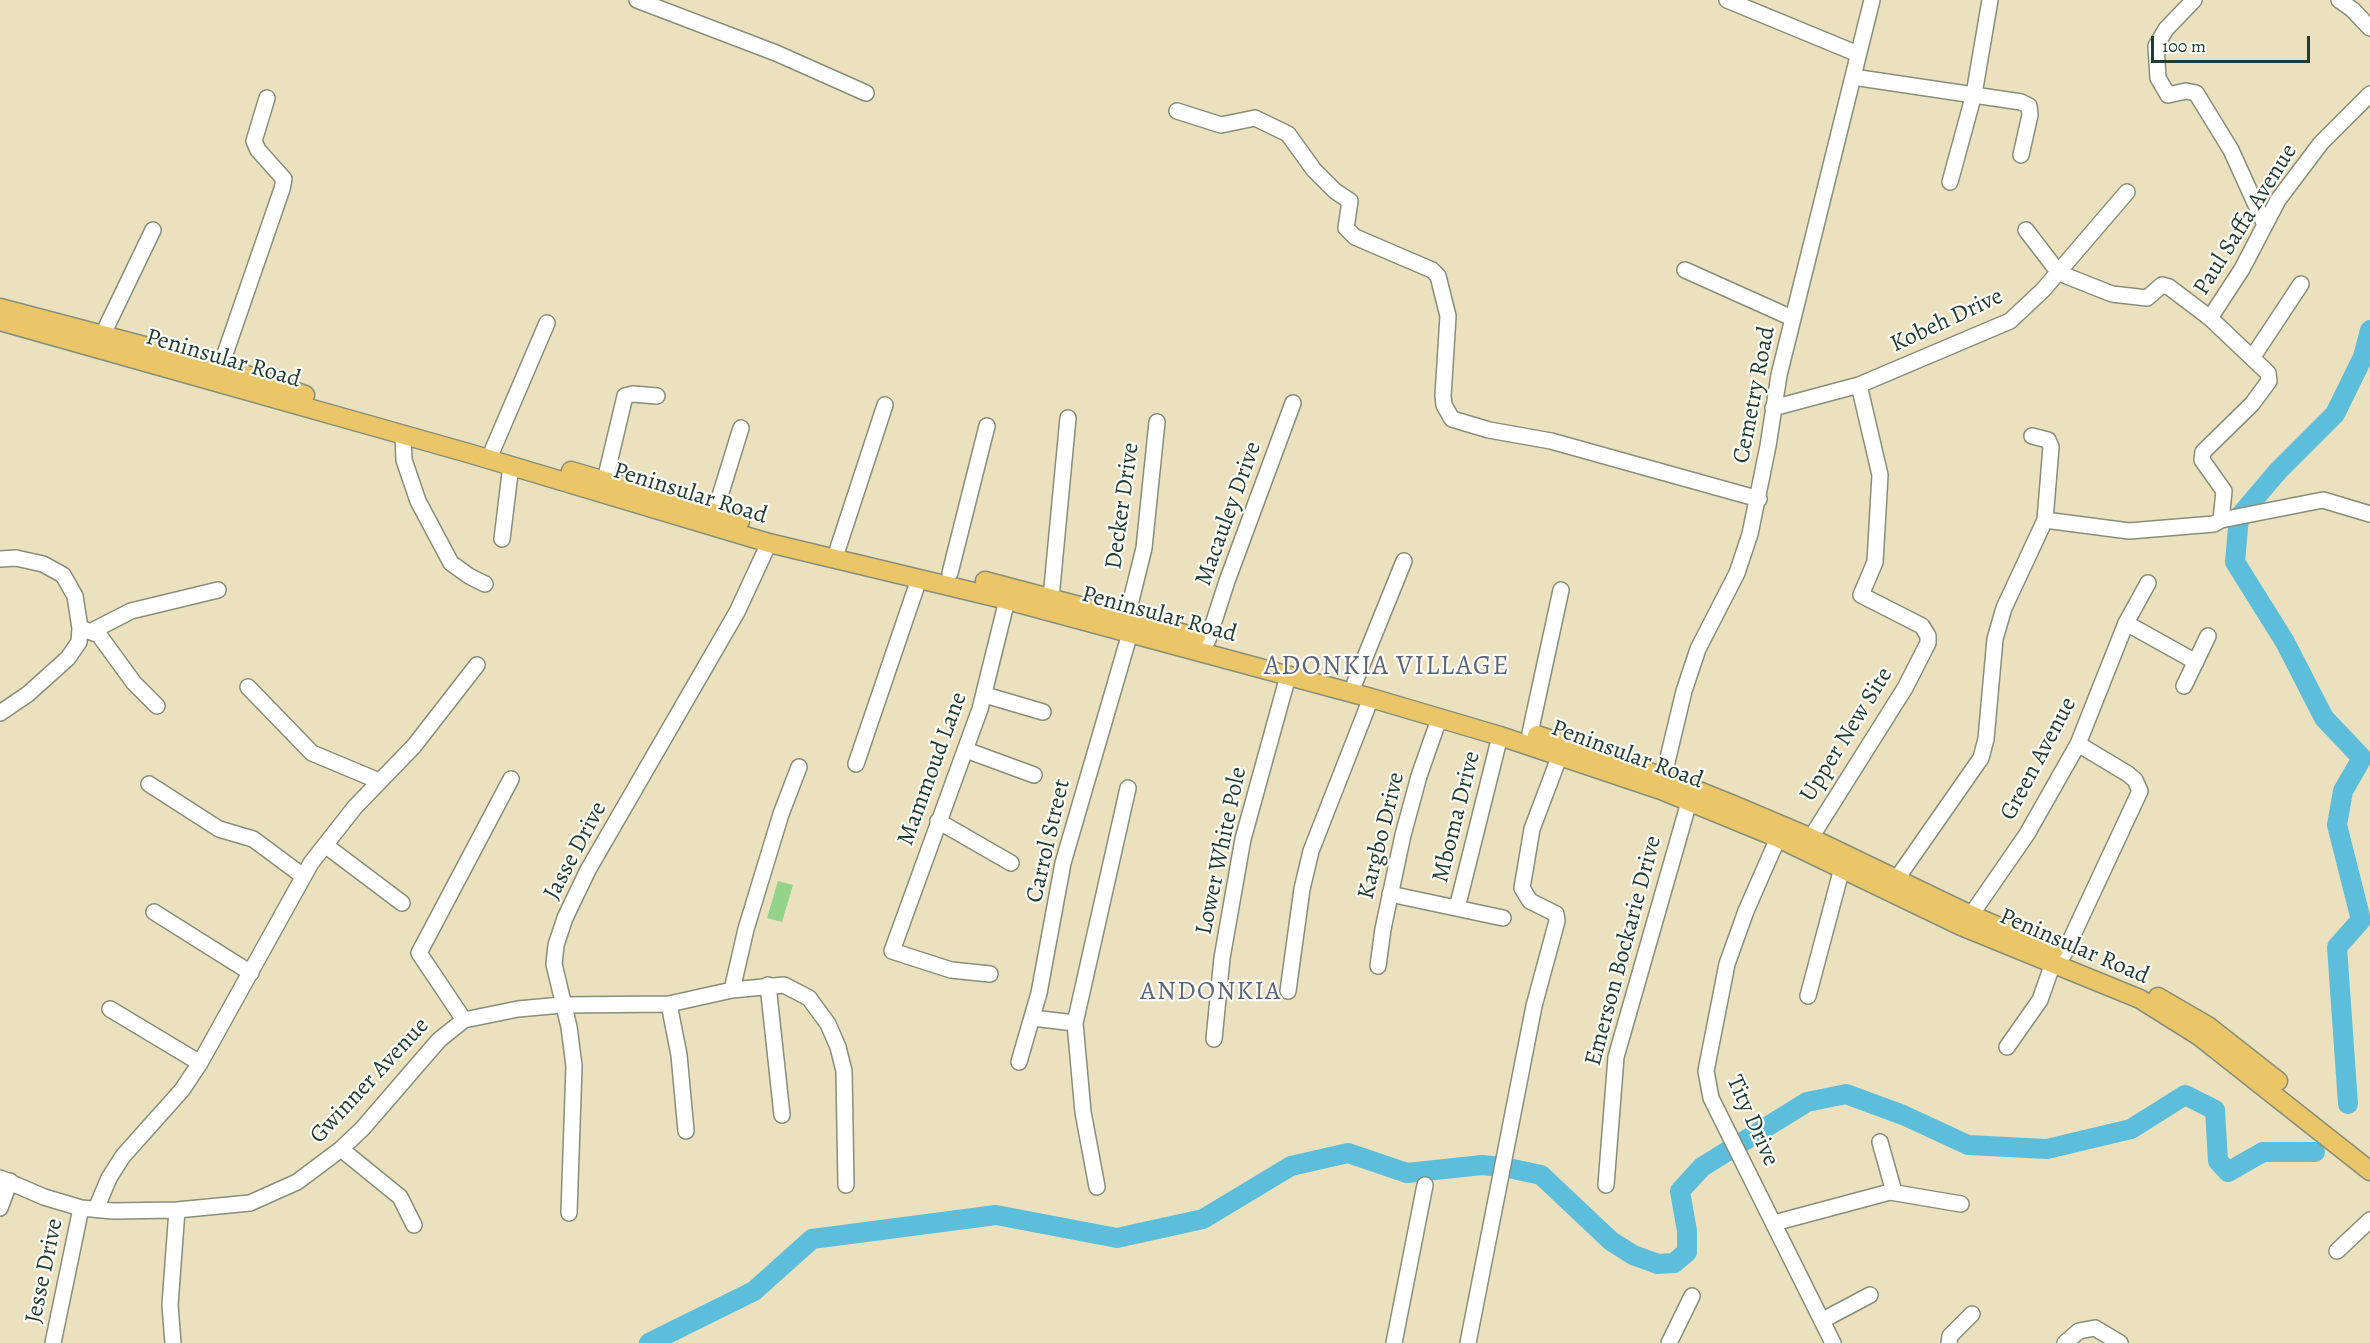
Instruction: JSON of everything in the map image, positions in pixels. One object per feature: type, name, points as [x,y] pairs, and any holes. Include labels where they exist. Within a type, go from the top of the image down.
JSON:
[{"type":"main road","name":"Peninsular Road","points":[[0,308],[103,334],[403,436],[511,465],[769,543],[1126,627],[1208,640],[1530,733],[1662,783],[1806,843],[1892,885],[1961,926],[2144,988],[2208,1026],[2370,1166]]},
{"type":"main road","name":"Peninsular Road","points":[[0,321],[312,398],[715,512],[775,534],[1052,598],[1126,627],[1662,783],[1689,802],[1778,838],[1806,843],[1842,868],[1971,915],[2058,958]]},
{"type":"street","points":[[636,0],[776,53],[866,93]]},
{"type":"street","points":[[1726,0],[1858,54]]},
{"type":"street","name":"Cemetry Road","points":[[1662,783],[1694,659],[1737,573],[1759,500],[1773,408],[1792,318],[1872,0]]},
{"type":"street","points":[[1950,182],[1974,94],[1990,0]]},
{"type":"street","points":[[2194,0],[2160,38],[2155,55],[2158,78],[2168,95],[2186,91],[2196,93],[2231,150],[2265,225]]},
{"type":"street","points":[[2339,0],[2358,5],[2370,28]]},
{"type":"street","points":[[1853,77],[2021,102],[2029,106],[2030,115],[2021,155]]},
{"type":"street","name":"Paul Saffa Avenue","points":[[2210,318],[2242,268],[2278,200],[2321,143],[2370,94]]},
{"type":"street","points":[[218,373],[284,179],[258,150],[254,141],[267,98]]},
{"type":"street","points":[[1177,111],[1221,125],[1255,118],[1288,134],[1314,170],[1335,191],[1350,201],[1346,228],[1355,237],[1431,270],[1438,276],[1448,316],[1443,396],[1444,405],[1452,419],[1489,430],[1551,441],[1759,500]]},
{"type":"street","name":"Kobeh Drive","points":[[1773,408],[1859,385],[2010,321],[2059,273],[2127,192]]},
{"type":"street","points":[[103,334],[153,230]]},
{"type":"street","points":[[2026,230],[2059,273],[2112,294],[2147,298],[2162,285],[2169,287],[2210,318],[2268,373],[2269,381],[2266,387],[2203,452],[2202,460],[2224,491],[2225,519]]},
{"type":"street","points":[[1685,270],[1792,318]]},
{"type":"street","points":[[2252,358],[2301,284]]},
{"type":"street","points":[[493,449],[547,323]]},
{"type":"street","name":"Upper New Site","points":[[1806,843],[1905,688],[1928,644],[1928,636],[1922,626],[1861,595],[1875,562],[1880,475],[1859,385]]},
{"type":"street","points":[[605,480],[625,396],[633,394],[657,396]]},
{"type":"street","name":"Macauley Drive","points":[[1208,640],[1227,581],[1293,403]]},
{"type":"street","points":[[838,548],[885,405]]},
{"type":"street","points":[[1052,598],[1068,418]]},
{"type":"street","name":"Decker Drive","points":[[1126,627],[1147,528],[1157,422]]},
{"type":"street","points":[[950,573],[987,426]]},
{"type":"street","points":[[715,512],[741,428]]},
{"type":"street","points":[[1892,885],[1981,758],[1986,739],[1995,639],[2004,608],[2045,520],[2051,447],[2048,440],[2032,435]]},
{"type":"street","points":[[403,436],[404,460],[418,501],[451,563],[485,584]]},
{"type":"street","points":[[502,539],[511,465]]},
{"type":"street","points":[[2045,520],[2129,531],[2202,527],[2225,519],[2323,500],[2370,514]]},
{"type":"street","name":"Jasse Drive","points":[[569,1213],[574,1066],[569,1027],[554,964],[556,945],[565,918],[588,870],[736,612],[769,543]]},
{"type":"street","points":[[0,559],[16,558],[43,564],[63,575],[75,596],[86,629],[99,635],[134,683],[158,706]]},
{"type":"street","points":[[1355,682],[1404,561]]},
{"type":"street","points":[[856,764],[919,579]]},
{"type":"street","name":"Green Avenue","points":[[1971,915],[2027,834],[2078,744],[2126,624],[2148,583]]},
{"type":"street","points":[[0,713],[28,694],[68,658],[86,629],[131,611],[218,590]]},
{"type":"street","points":[[1530,733],[1561,590]]},
{"type":"street","name":"Mammoud Lane","points":[[990,974],[951,970],[892,951],[985,695],[1007,600]]},
{"type":"street","points":[[2126,624],[2196,662]]},
{"type":"street","name":"Carrol Street","points":[[1019,1062],[1032,1018],[1063,863],[1126,627]]},
{"type":"street","points":[[2184,686],[2208,636]]},
{"type":"street","name":"Jesse Drive","points":[[53,1343],[89,1208],[123,1156],[182,1090],[201,1064],[303,876],[325,845],[379,781],[414,746],[477,664]]},
{"type":"street","name":"Lower White Pole","points":[[1214,1039],[1224,948],[1243,839],[1288,676]]},
{"type":"street","points":[[248,687],[312,753],[379,781]]},
{"type":"street","points":[[985,695],[1043,712]]},
{"type":"street","points":[[1288,991],[1302,889],[1311,851],[1371,698]]},
{"type":"street","name":"Kargbo Drive","points":[[1378,966],[1390,894],[1419,776],[1438,719]]},
{"type":"street","name":"Mboma Drive","points":[[1457,908],[1500,736]]},
{"type":"street","points":[[2007,1047],[2040,1000],[2058,958],[2139,796],[2140,791],[2135,780],[2078,744]]},
{"type":"street","points":[[966,750],[1034,775]]},
{"type":"street","points":[[1468,1343],[1534,1006],[1557,921],[1556,914],[1530,901],[1522,888],[1532,829],[1560,755]]},
{"type":"street","points":[[732,990],[746,929],[799,767]]},
{"type":"street","points":[[464,1020],[419,953],[512,779]]},
{"type":"street","points":[[149,784],[219,829],[253,839],[303,876]]},
{"type":"street","points":[[1097,1187],[1083,1112],[1075,1023],[1128,788]]},
{"type":"street","name":"Emerson Bockarie Drive","points":[[1606,1185],[1616,1057],[1689,802]]},
{"type":"street","points":[[938,821],[1011,863]]},
{"type":"street","name":"Tity Drive","points":[[1778,838],[1746,911],[1727,964],[1706,1071],[1711,1098],[1833,1343]]},
{"type":"street","points":[[325,845],[402,903]]},
{"type":"street","points":[[1808,996],[1842,868]]},
{"type":"street","points":[[1390,894],[1503,918]]},
{"type":"street","points":[[154,912],[251,973]]},
{"type":"street","points":[[782,1115],[776,985],[808,998],[828,1024],[838,1047],[844,1071],[846,1185]]},
{"type":"street","name":"Gwinner Avenue","points":[[5,1180],[44,1197],[89,1208],[144,1212],[261,1200],[311,1174],[341,1149],[363,1128],[439,1040],[464,1020],[518,1009],[562,1005],[669,1004],[732,990],[776,985]]},
{"type":"street","points":[[669,1004],[679,1055],[686,1131]]},
{"type":"street","points":[[110,1009],[201,1064]]},
{"type":"street","points":[[1032,1018],[1075,1023]]},
{"type":"street","points":[[1880,1142],[1894,1192]]},
{"type":"street","points":[[341,1149],[400,1197],[414,1225]]},
{"type":"street","points":[[0,1208],[5,1180]]},
{"type":"street","points":[[1394,1343],[1425,1185]]},
{"type":"street","points":[[1774,1223],[1894,1192],[1961,1204]]},
{"type":"street","points":[[173,1343],[170,1305],[177,1210]]},
{"type":"street","points":[[2337,1251],[2370,1220]]},
{"type":"street","points":[[1823,1320],[1870,1295]]},
{"type":"street","points":[[1669,1343],[1692,1296]]},
{"type":"street","points":[[1949,1343],[1950,1336],[1972,1314]]},
{"type":"street","points":[[2065,1343],[2079,1331],[2095,1328],[2120,1343]]},
{"type":"green space","points":[[778,881],[793,885],[782,922],[767,918]]},
{"type":"waterway","points":[[2348,1104],[2337,947],[2361,920],[2337,825],[2343,791],[2362,758],[2324,718],[2285,642],[2235,562],[2239,517],[2278,471],[2335,414],[2363,357],[2370,330]]},
{"type":"waterway","points":[[1513,1169],[1541,1175],[1611,1241],[1633,1255],[1658,1264],[1674,1263],[1687,1252],[1687,1231],[1680,1191],[1702,1167],[1807,1102],[1846,1094],[1903,1115],[1968,1145],[2047,1149],[2131,1129],[2185,1095],[2215,1110],[2218,1161],[2228,1172],[2263,1152],[2315,1152]]},
{"type":"waterway","points":[[649,1343],[754,1291],[812,1239],[996,1215],[1117,1238],[1203,1219],[1291,1166],[1348,1153],[1407,1173],[1482,1165],[1502,1167]]},
{"type":"district","name":"ADONKIA VILLAGE","points":[[1387,667]]},
{"type":"district","name":"ANDONKIA","points":[[1211,993]]}]
